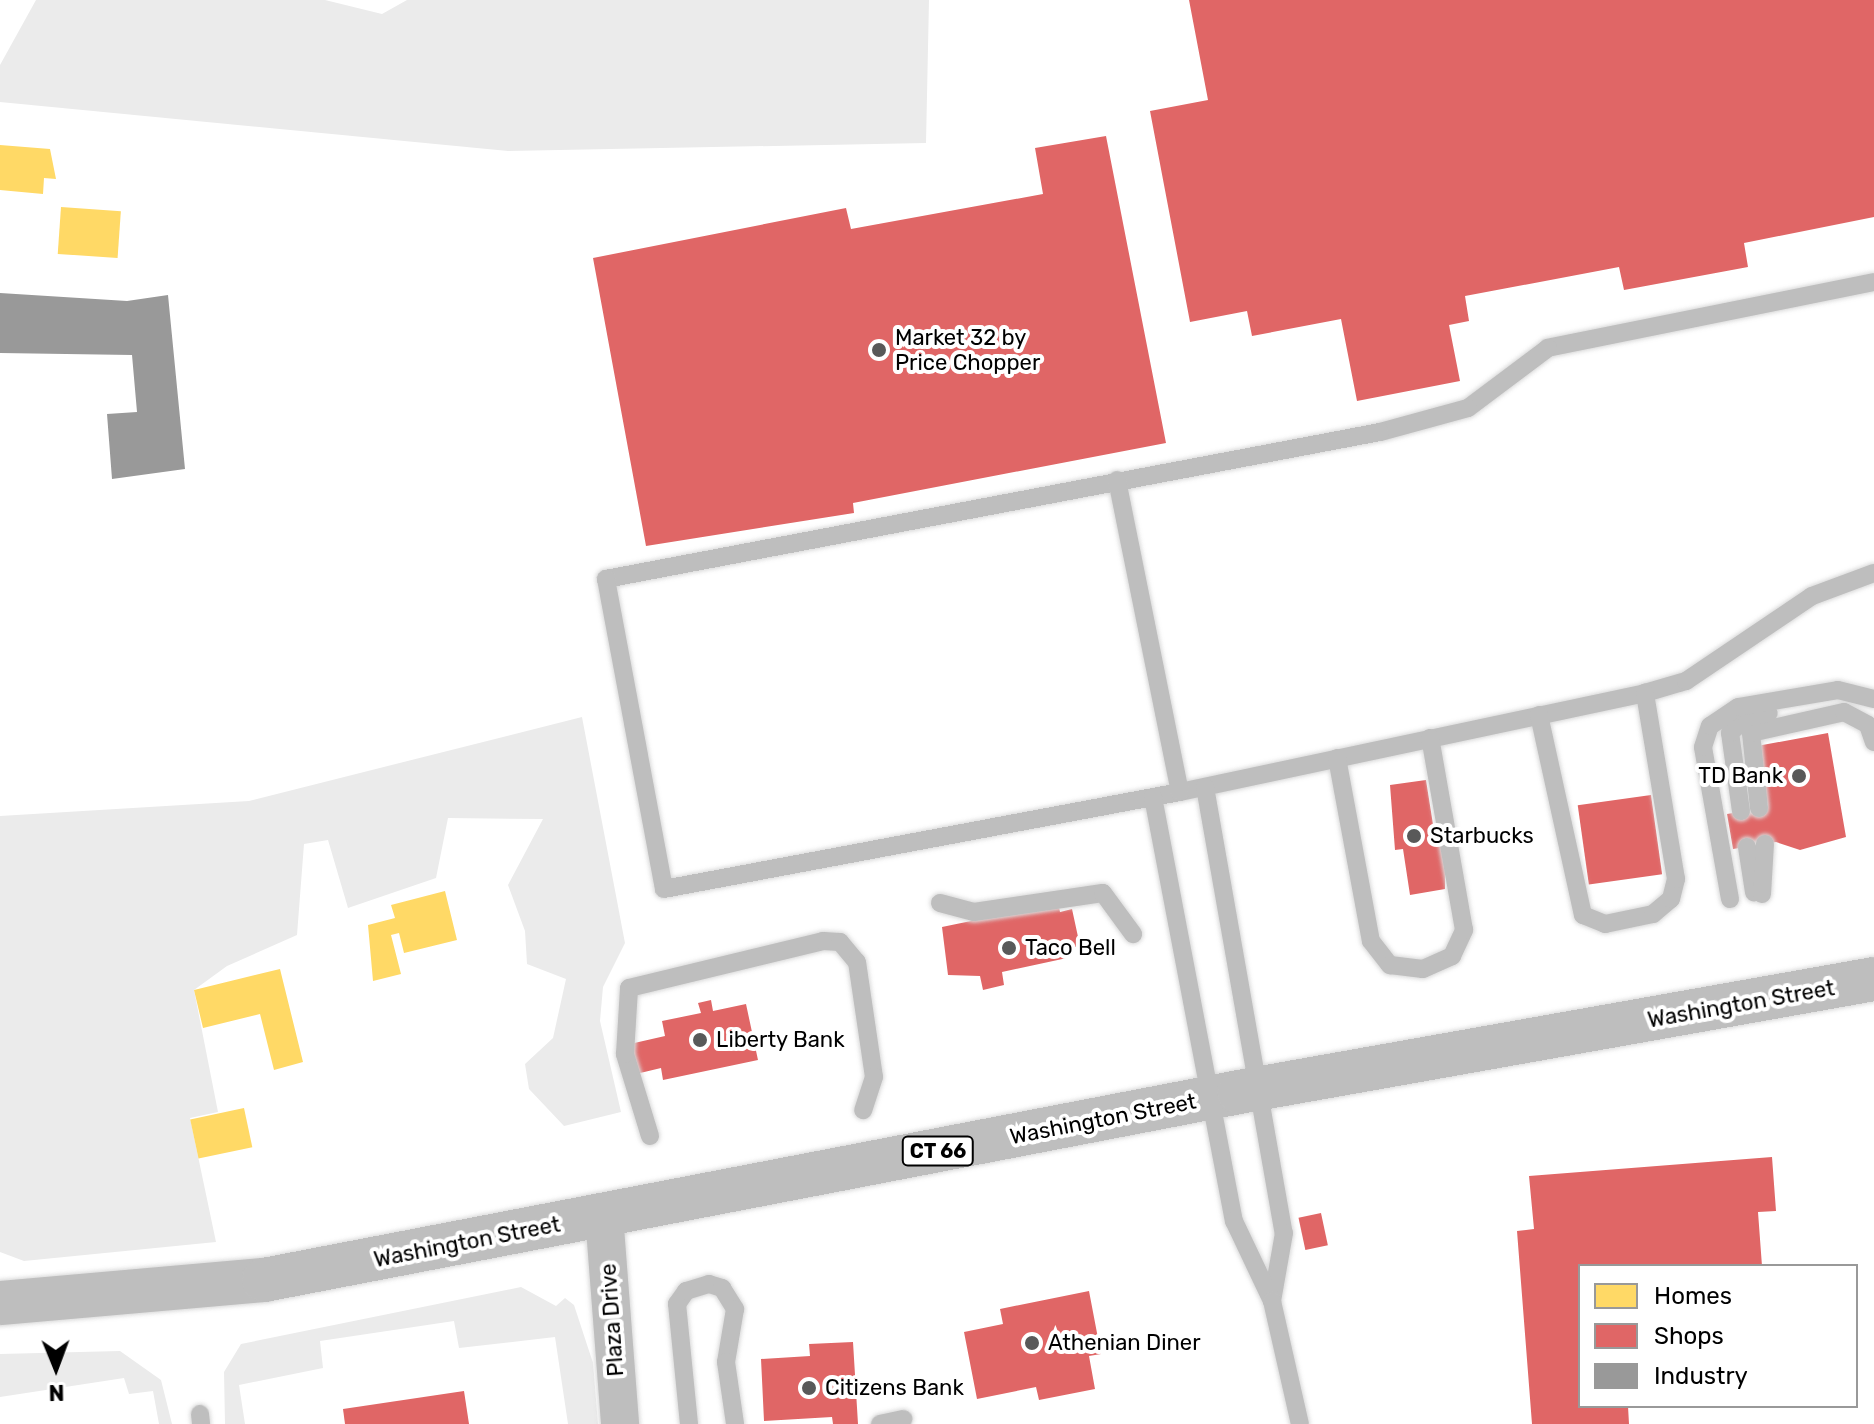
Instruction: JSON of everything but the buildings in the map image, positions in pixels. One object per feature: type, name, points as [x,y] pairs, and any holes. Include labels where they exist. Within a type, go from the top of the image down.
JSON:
[{"type":"highway","name":"Washington Street","points":[[0,1303],[227,1286],[1263,1088],[1874,979]]},
{"type":"street","name":"Plaza Drive","points":[[604,1215],[620,1424]]},
{"type":"lane","points":[[1874,282],[1548,348],[1468,408],[1380,432],[606,579],[664,889],[1180,792],[1645,693],[1686,681],[1812,596],[1874,573]]},
{"type":"lane","points":[[1117,480],[1180,792]]},
{"type":"lane","points":[[1730,899],[1703,747],[1710,726],[1752,704],[1838,690],[1874,699]]},
{"type":"lane","points":[[1539,715],[1578,905],[1583,915],[1605,924],[1641,917],[1665,907],[1676,879],[1645,693]]},
{"type":"lane","points":[[1874,716],[1839,702],[1742,720],[1728,739],[1750,810],[1751,733],[1844,712],[1858,716],[1874,742]]},
{"type":"lane","points":[[1337,758],[1371,941],[1377,956],[1408,969],[1437,965],[1461,945],[1456,862],[1430,738]]},
{"type":"lane","points":[[1205,787],[1263,1088],[1284,1233],[1272,1301]]},
{"type":"lane","points":[[1153,797],[1234,1221],[1272,1301],[1300,1424]]},
{"type":"lane","points":[[1756,846],[1759,894]]},
{"type":"lane","points":[[940,903],[984,912],[1103,893],[1133,934]]},
{"type":"lane","points":[[650,1136],[625,1054],[629,988],[823,941],[840,942],[857,962],[874,1077],[863,1110]]},
{"type":"lane","points":[[689,1424],[677,1304],[686,1291],[709,1284],[722,1288],[735,1309],[726,1362],[735,1424]]},
{"type":"lane","points":[[880,1424],[903,1419]]},
{"type":"shaded area","points":[[36,0],[325,0],[382,14],[407,0],[929,0],[926,143],[508,151],[0,102],[0,65]]},
{"type":"shaded area","points":[[582,717],[625,943],[603,987],[600,1021],[621,1112],[564,1126],[529,1089],[525,1064],[553,1038],[566,979],[527,964],[525,931],[508,885],[543,819],[448,818],[436,878],[348,908],[328,840],[304,844],[297,935],[227,966],[194,990],[218,1112],[190,1118],[216,1242],[24,1261],[0,1252],[0,816],[249,801]]},
{"type":"shaded area","points":[[521,1287],[556,1306],[565,1298],[574,1305],[593,1363],[598,1424],[568,1424],[555,1337],[459,1348],[454,1321],[320,1341],[323,1368],[239,1385],[245,1424],[225,1424],[224,1372],[241,1344]]},
{"type":"shaded area","points":[[120,1351],[161,1380],[172,1424],[159,1424],[153,1391],[129,1394],[124,1378],[0,1397],[0,1354]]},
{"type":"place","name":"Market 32 by Price Chopper","points":[[879,350]]},
{"type":"place","name":"TD Bank","points":[[1799,776]]},
{"type":"place","name":"Starbucks","points":[[1414,836]]},
{"type":"place","name":"Taco Bell","points":[[1009,948]]},
{"type":"place","name":"Liberty Bank","points":[[700,1040]]},
{"type":"place","name":"Athenian Diner","points":[[1032,1343]]},
{"type":"place","name":"Citizens Bank","points":[[809,1388]]}]
